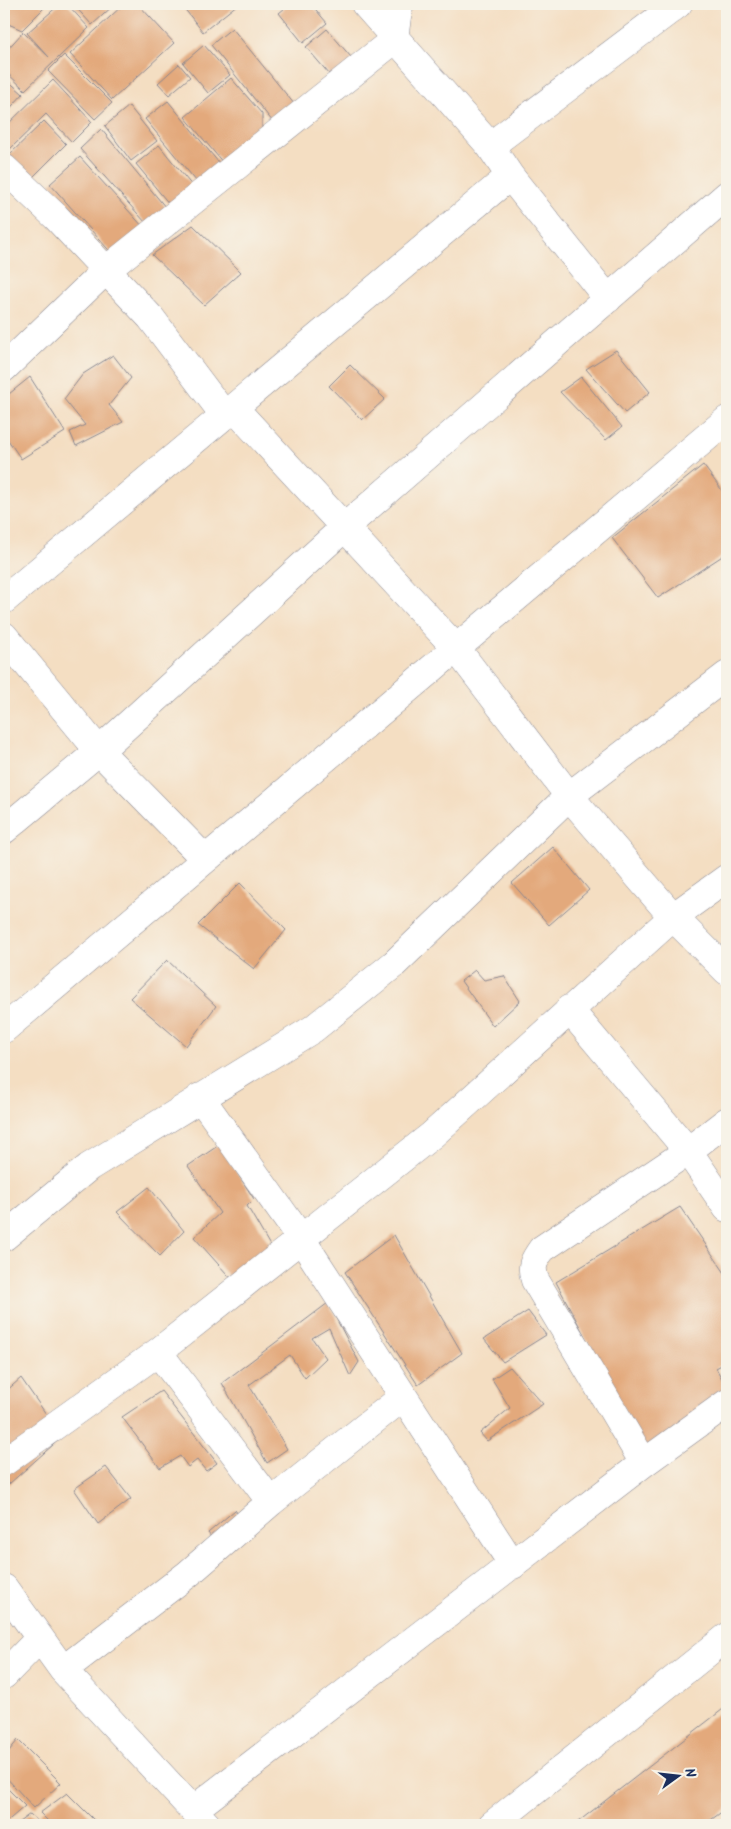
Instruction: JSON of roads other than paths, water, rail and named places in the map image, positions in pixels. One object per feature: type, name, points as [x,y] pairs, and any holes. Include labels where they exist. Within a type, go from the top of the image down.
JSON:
[{"type":"street","points":[[365,4],[394,40],[490,146],[510,176],[608,300]]},
{"type":"street","points":[[4,368],[105,270],[394,40],[400,4]]},
{"type":"street","points":[[490,146],[678,4]]},
{"type":"street","points":[[4,168],[56,217],[151,318],[229,412],[344,527],[456,648],[569,796],[673,917],[727,971]]},
{"type":"street","points":[[4,600],[510,176]]},
{"type":"street","points":[[4,830],[99,751],[344,527],[727,195]]},
{"type":"street","points":[[4,1029],[727,420]]},
{"type":"street","points":[[4,636],[99,751],[205,859]]},
{"type":"street","points":[[4,1237],[89,1167],[313,1029],[394,964],[569,796],[727,675]]},
{"type":"street","points":[[4,1462],[158,1352],[432,1135],[569,1009],[673,917],[727,878]]},
{"type":"street","points":[[569,1009],[688,1151],[727,1208]]},
{"type":"street","points":[[200,1097],[300,1238],[513,1565]]},
{"type":"street","points":[[644,1463],[535,1280],[532,1270],[534,1259],[542,1249],[688,1151],[727,1121]]},
{"type":"street","points":[[158,1352],[271,1502]]},
{"type":"street","points":[[63,1670],[188,1574],[271,1502],[403,1397]]},
{"type":"street","points":[[4,1588],[63,1670],[200,1818],[513,1565],[644,1463],[727,1403]]},
{"type":"street","points":[[4,1675],[39,1639]]},
{"type":"street","points":[[492,1825],[726,1639]]}]
